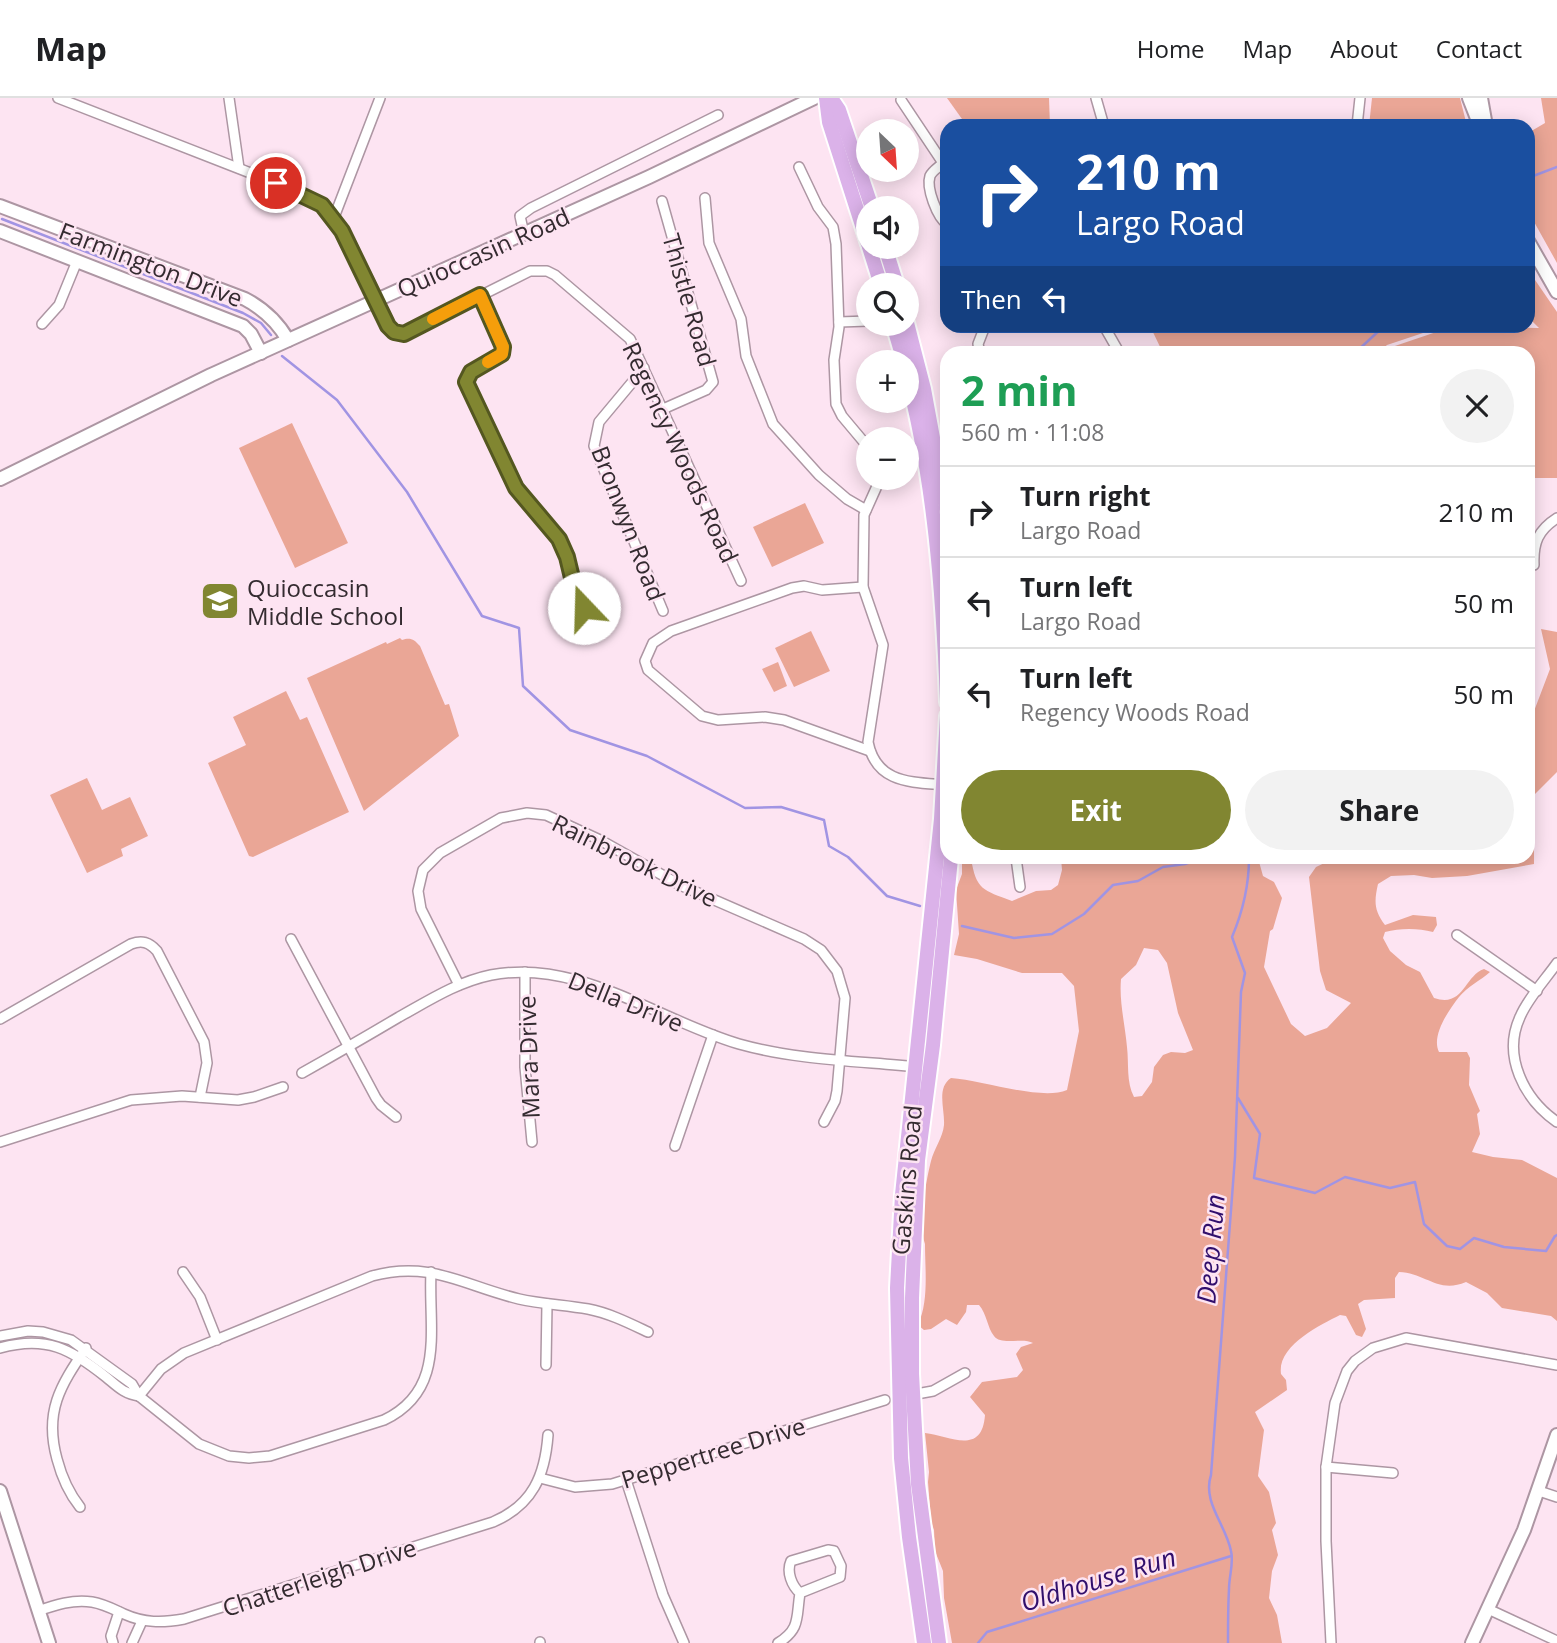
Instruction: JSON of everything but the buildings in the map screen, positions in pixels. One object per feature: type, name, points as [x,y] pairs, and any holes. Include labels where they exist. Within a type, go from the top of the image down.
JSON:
[{"type":"main road","points":[[828,98],[839,110],[868,196]]},
{"type":"main road","points":[[828,98],[829,122],[856,207]]},
{"type":"main road","points":[[911,336],[925,388],[940,476]]},
{"type":"main road","points":[[919,407],[935,449],[940,576]]},
{"type":"main road","name":"Gaskins Road","points":[[922,1067],[940,846]]},
{"type":"main road","name":"Gaskins Road","points":[[924,1643],[906,1515],[899,1429],[897,1288],[899,1239],[950,864]]},
{"type":"main road","name":"Gaskins Road","points":[[899,1397],[922,1518],[939,1643]]},
{"type":"street","name":"Regency Woods Road","points":[[58,98],[77,101],[294,190],[322,205],[342,231],[391,330],[401,334],[530,271],[547,271],[560,279],[626,334],[741,581]]},
{"type":"street","points":[[229,98],[239,168]]},
{"type":"street","points":[[333,220],[380,98]]},
{"type":"street","name":"Quioccasin Road","points":[[0,478],[288,340],[524,234],[814,98]]},
{"type":"street","points":[[1096,98],[1102,119]]},
{"type":"street","points":[[1358,119],[1360,98]]},
{"type":"street","points":[[1468,98],[1477,119]]},
{"type":"street","points":[[1481,98],[1485,119]]},
{"type":"street","points":[[901,100],[940,158]]},
{"type":"street","points":[[524,234],[520,216],[531,208],[718,115]]},
{"type":"street","points":[[799,167],[818,207],[832,227],[836,244],[839,322],[834,359],[836,404],[856,433]]},
{"type":"street","points":[[940,168],[932,172],[929,179],[940,217]]},
{"type":"street","points":[[705,198],[709,243],[741,319],[746,356],[773,425],[819,475],[847,499],[866,510]]},
{"type":"street","name":"Thistle Road","points":[[662,201],[713,382],[706,390],[663,409]]},
{"type":"street","name":"Farmington Drive","points":[[0,206],[245,299],[265,311],[288,340]]},
{"type":"street","name":"Farmington Drive","points":[[0,231],[243,326],[251,334],[261,353]]},
{"type":"street","points":[[1535,253],[1557,292]]},
{"type":"street","points":[[42,324],[59,305],[77,261]]},
{"type":"street","points":[[480,295],[503,347],[502,354],[471,372],[466,382],[516,488],[559,539],[584,608]]},
{"type":"street","points":[[839,322],[856,321]]},
{"type":"street","name":"Bronwyn Road","points":[[644,368],[599,422],[594,446],[663,611]]},
{"type":"street","points":[[875,490],[866,510],[863,587],[883,645],[868,742],[878,766],[885,773],[902,780],[940,784]]},
{"type":"street","points":[[1535,542],[1543,529],[1557,518]]},
{"type":"street","points":[[863,587],[822,590],[804,586],[792,587],[671,631],[653,643],[645,661],[648,670],[702,716],[718,720],[765,717],[784,720],[870,751]]},
{"type":"street","name":"Rainbrook Drive","points":[[459,985],[421,909],[418,891],[423,870],[430,860],[440,853],[501,818],[527,813],[546,815],[576,828],[671,880],[804,939],[821,950],[837,971],[845,998],[839,1059]]},
{"type":"street","points":[[1017,864],[1020,887]]},
{"type":"street","points":[[1457,935],[1537,991]]},
{"type":"street","points":[[292,939],[381,1105],[396,1117]]},
{"type":"street","points":[[0,1019],[131,944],[142,941],[149,943],[157,951],[204,1042],[207,1063],[200,1097]]},
{"type":"street","points":[[1557,963],[1520,1016],[1514,1033],[1515,1063],[1530,1096],[1557,1122]]},
{"type":"street","name":"Della Drive","points":[[302,1073],[459,985],[489,975],[525,972],[558,974],[579,980],[713,1035],[766,1050],[922,1067]]},
{"type":"street","name":"Mara Drive","points":[[525,972],[525,1067],[532,1142]]},
{"type":"street","points":[[675,1146],[713,1035]]},
{"type":"street","points":[[824,1122],[835,1101],[839,1059]]},
{"type":"street","points":[[0,1142],[121,1102],[157,1097],[237,1100],[283,1087]]},
{"type":"street","points":[[139,1396],[151,1379],[172,1360],[372,1276],[402,1270],[431,1272],[512,1297],[591,1309],[648,1332]]},
{"type":"street","points":[[183,1272],[200,1297],[218,1340]]},
{"type":"street","points":[[0,1336],[28,1331],[71,1340],[86,1348],[132,1384],[139,1396],[199,1444],[238,1458],[270,1456],[384,1420],[401,1411],[414,1399],[430,1367],[431,1272]]},
{"type":"street","points":[[546,1365],[547,1304]]},
{"type":"street","points":[[1331,1643],[1326,1541],[1326,1467],[1340,1384],[1355,1361],[1373,1348],[1396,1339],[1412,1338],[1557,1365]]},
{"type":"street","points":[[0,1348],[38,1342],[65,1349],[80,1357],[124,1392],[139,1396]]},
{"type":"street","points":[[80,1507],[68,1493],[64,1482],[55,1449],[52,1423],[60,1390],[86,1348]]},
{"type":"street","name":"Peppertree Drive","points":[[540,1478],[561,1484],[602,1486],[899,1397],[942,1387],[965,1373]]},
{"type":"street","name":"Chatterleigh Drive","points":[[38,1611],[62,1603],[81,1601],[93,1602],[142,1621],[184,1619],[493,1522],[520,1506],[540,1478],[548,1435]]},
{"type":"street","points":[[1472,1643],[1524,1530],[1557,1435]]},
{"type":"street","points":[[1326,1467],[1393,1473]]},
{"type":"street","points":[[626,1480],[663,1595],[684,1643]]},
{"type":"street","points":[[0,1491],[49,1643]]},
{"type":"street","points":[[1539,1491],[1557,1497]]},
{"type":"street","points":[[778,1643],[794,1628],[799,1616],[800,1593],[793,1585],[789,1568],[791,1561],[828,1550],[834,1551],[841,1566],[840,1577],[800,1593]]},
{"type":"street","points":[[1488,1609],[1557,1641]]},
{"type":"street","points":[[113,1643],[111,1636],[119,1612]]},
{"type":"street","points":[[132,1643],[142,1621]]},
{"type":"shaded area","points":[[947,98],[1049,98],[1050,119],[962,119]]},
{"type":"shaded area","points":[[1372,98],[1460,98],[1465,119],[1370,119]]},
{"type":"shaded area","points":[[1541,98],[1557,98],[1557,263],[1535,224],[1535,129],[1545,123]]},
{"type":"shaded area","points":[[1535,280],[1557,312],[1557,478],[1535,478],[1535,346],[1395,346],[1433,333],[1535,333],[1535,328],[1539,328],[1535,324]]},
{"type":"shaded area","points":[[1153,333],[1423,333],[1386,346],[1160,346]]},
{"type":"shaded area","points":[[292,423],[348,543],[295,568],[239,448]]},
{"type":"shaded area","points":[[805,503],[824,543],[772,567],[753,527]]},
{"type":"shaded area","points":[[1541,629],[1557,632],[1557,772],[1535,794],[1535,709],[1550,669]]},
{"type":"shaded area","points":[[811,631],[830,671],[794,687],[775,648]]},
{"type":"shaded area","points":[[400,638],[412,639],[420,646],[445,705],[449,704],[459,736],[364,811],[307,678]]},
{"type":"shaded area","points":[[778,662],[787,686],[774,692],[762,669]]},
{"type":"shaded area","points":[[286,691],[300,720],[307,717],[349,812],[253,857],[249,856],[208,763],[246,745],[233,717]]},
{"type":"shaded area","points":[[87,778],[102,810],[130,797],[148,836],[121,849],[123,856],[87,873],[50,795]]},
{"type":"shaded area","points":[[962,864],[972,864],[975,877],[982,887],[1012,901],[1036,891],[1051,890],[1058,885],[1062,864],[1260,864],[1263,876],[1274,882],[1282,898],[1273,929],[1270,931],[1264,967],[1291,1024],[1305,1036],[1327,1028],[1351,1003],[1326,990],[1320,971],[1309,877],[1316,867],[1322,864],[1534,864],[1467,876],[1391,876],[1378,884],[1376,901],[1377,910],[1385,925],[1413,915],[1436,917],[1437,925],[1433,932],[1397,930],[1385,932],[1383,938],[1390,951],[1406,965],[1420,972],[1434,998],[1452,999],[1477,973],[1484,969],[1490,972],[1459,997],[1442,1024],[1437,1046],[1439,1052],[1467,1052],[1470,1058],[1469,1085],[1480,1111],[1477,1114],[1480,1134],[1472,1152],[1522,1160],[1557,1178],[1557,1321],[1551,1316],[1502,1308],[1487,1293],[1466,1282],[1448,1286],[1399,1272],[1395,1278],[1395,1298],[1364,1300],[1358,1304],[1366,1329],[1362,1337],[1356,1335],[1346,1316],[1340,1315],[1311,1331],[1286,1354],[1281,1374],[1286,1380],[1287,1390],[1255,1412],[1264,1430],[1258,1476],[1269,1492],[1276,1523],[1272,1530],[1278,1555],[1272,1571],[1269,1598],[1277,1615],[1282,1643],[952,1643],[944,1598],[943,1571],[935,1551],[931,1521],[925,1433],[963,1440],[978,1436],[983,1428],[985,1415],[970,1397],[982,1382],[1017,1377],[1023,1370],[1016,1354],[1021,1347],[1033,1343],[997,1339],[979,1305],[967,1305],[966,1312],[957,1325],[946,1319],[931,1329],[924,1330],[918,1325],[924,1306],[926,1285],[923,1203],[931,1161],[943,1130],[942,1093],[946,1082],[951,1078],[1027,1092],[1056,1093],[1067,1090],[1079,1031],[1074,986],[1062,973],[1022,973],[954,955],[959,934],[956,890],[962,874]],"holes":[[[1144,948],[1158,950],[1167,963],[1178,1013],[1193,1050],[1163,1055],[1154,1067],[1152,1082],[1142,1096],[1134,1097],[1129,1079],[1121,979],[1136,965]]]},
{"type":"waterway","name":"Deep Run","points":[[1535,175],[1557,167]]},
{"type":"waterway","points":[[2,219],[243,313],[261,323],[271,335]]},
{"type":"waterway","name":"Deep Run","points":[[1363,346],[1376,333]]},
{"type":"waterway","points":[[282,356],[337,400],[407,492],[482,616],[519,628],[523,686],[570,730],[647,756],[745,808],[781,807],[824,820],[829,846],[848,857],[887,896],[920,906]]},
{"type":"waterway","points":[[962,926],[1014,938],[1052,934],[1084,914],[1113,885],[1138,881],[1163,867],[1185,864]]},
{"type":"waterway","name":"Deep Run","points":[[1228,1643],[1232,1556],[1212,1504],[1209,1485],[1235,1157],[1241,992],[1245,973],[1232,937],[1245,898],[1249,864]]},
{"type":"waterway","points":[[1238,1098],[1260,1134],[1254,1178],[1315,1193],[1345,1177],[1390,1188],[1415,1182],[1424,1224],[1447,1246],[1460,1249],[1474,1238],[1504,1247],[1546,1251],[1557,1235]]},
{"type":"waterway","name":"Oldhouse Run","points":[[978,1643],[987,1632],[1231,1556]]},
{"type":"slow traffic","points":[[433,319],[480,295],[503,347],[502,354],[488,362]]},
{"type":"place","name":"Quioccasin Middle School","points":[[220,601]]},
{"type":"route","points":[[276,183],[322,205],[342,231],[388,326],[394,332],[404,334],[480,295],[502,340],[502,354],[476,368],[466,382],[516,488],[559,539],[584,608]]}]
